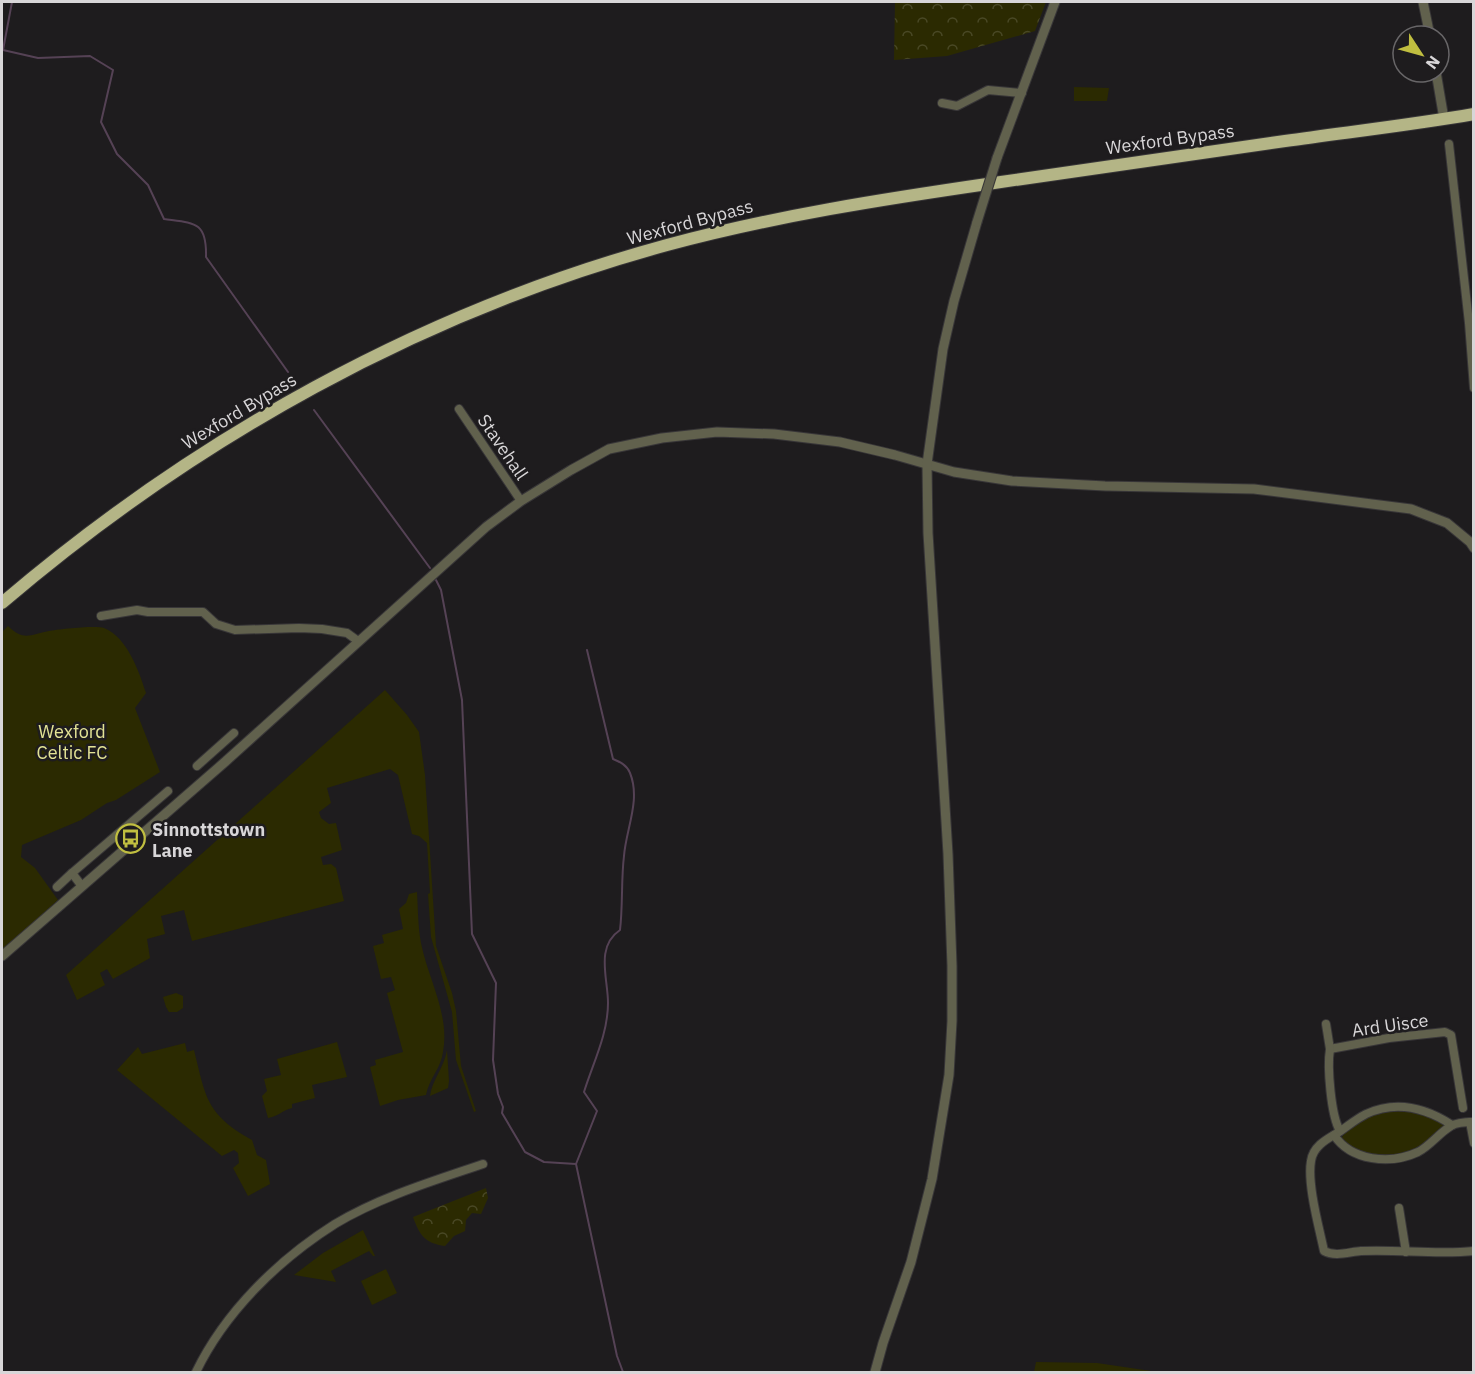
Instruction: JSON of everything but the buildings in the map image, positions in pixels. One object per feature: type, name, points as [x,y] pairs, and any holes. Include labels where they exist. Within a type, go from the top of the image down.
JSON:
[{"type":"highway","name":"Wexford Bypass","points":[[2,603],[59,555],[146,490],[232,435],[320,383],[476,309],[605,264],[667,245],[766,221],[880,200],[1473,114]]},
{"type":"street","points":[[875,1372],[911,1262],[932,1179],[948,1075],[951,1029],[948,854],[928,544],[927,464],[943,349],[976,222],[997,158],[1055,2]]},
{"type":"street","points":[[1423,2],[1428,24]]},
{"type":"street","points":[[1438,84],[1444,119]]},
{"type":"street","points":[[942,103],[957,106],[988,90],[1022,93]]},
{"type":"street","points":[[1449,144],[1469,323],[1473,388]]},
{"type":"street","name":"Stavehall","points":[[459,409],[521,501]]},
{"type":"street","points":[[2,956],[226,761],[486,527],[521,501],[609,449],[635,442],[698,433],[774,434],[840,442],[954,472],[1012,481],[1254,489],[1411,509],[1447,523],[1472,543]]},
{"type":"street","points":[[101,616],[136,610],[203,612],[216,624],[235,630],[322,629],[347,633],[358,641]]},
{"type":"street","points":[[198,766],[234,734]]},
{"type":"street","points":[[217,749],[226,761]]},
{"type":"street","points":[[57,887],[168,791]]},
{"type":"street","points":[[72,873],[81,885]]},
{"type":"street","name":"Ard Uisce","points":[[1326,1024],[1337,1133]]},
{"type":"street","name":"Ard Uisce","points":[[1330,1049],[1389,1038],[1445,1032],[1451,1035],[1463,1108]]},
{"type":"street","points":[[1452,1125],[1437,1114],[1407,1106],[1369,1113],[1314,1151],[1310,1161],[1312,1190],[1324,1251],[1330,1255],[1362,1251],[1449,1253],[1473,1251]]},
{"type":"street","points":[[1337,1133],[1349,1151],[1369,1158],[1397,1158],[1418,1152],[1452,1125],[1472,1122],[1473,1143]]},
{"type":"street","points":[[196,1372],[225,1325],[294,1252],[336,1224],[372,1206],[409,1190],[483,1164]]},
{"type":"street","points":[[1399,1208],[1406,1251]]},
{"type":"green space","points":[[895,2],[1046,2],[1035,31],[947,56],[894,60]]},
{"type":"green space","points":[[1074,87],[1109,88],[1107,101],[1074,101]]},
{"type":"green space","name":"Wexford Celtic FC","points":[[8,626],[18,634],[27,636],[60,629],[86,627],[100,627],[112,632],[126,647],[136,665],[146,693],[135,708],[160,772],[81,820],[22,845],[21,857],[35,868],[58,900],[2,951],[2,632]]},
{"type":"green space","points":[[385,690],[419,732],[425,775],[436,946],[452,993],[461,1066],[476,1111],[474,1112],[456,1060],[452,1012],[431,937],[427,843],[419,836],[412,834],[398,775],[390,769],[327,788],[331,803],[319,812],[321,818],[329,824],[336,823],[342,850],[321,857],[323,865],[331,864],[336,868],[344,901],[192,941],[184,910],[161,916],[165,934],[147,939],[150,958],[113,979],[107,969],[100,973],[105,985],[77,1000],[66,975]]},
{"type":"green space","points":[[417,892],[421,943],[441,1010],[443,1052],[426,1095],[380,1106],[370,1067],[376,1065],[375,1060],[403,1052],[387,993],[395,990],[391,977],[381,979],[373,946],[384,943],[382,935],[403,929],[399,909],[406,903],[409,894]]},
{"type":"green space","points":[[176,993],[183,996],[183,1008],[177,1012],[169,1012],[163,997]]},
{"type":"green space","points":[[337,1042],[347,1077],[312,1085],[315,1098],[292,1104],[292,1108],[268,1118],[262,1096],[267,1091],[264,1079],[281,1075],[277,1059]]},
{"type":"green space","points":[[185,1043],[187,1052],[194,1050],[205,1093],[210,1103],[225,1122],[252,1140],[257,1155],[266,1160],[270,1184],[248,1196],[233,1168],[239,1163],[238,1153],[234,1150],[222,1156],[117,1070],[138,1047],[142,1054]]},
{"type":"green space","points":[[447,1050],[448,1088],[430,1096],[433,1085]]},
{"type":"green space","points":[[1403,1110],[1432,1116],[1444,1124],[1444,1127],[1421,1145],[1396,1154],[1371,1154],[1343,1143],[1342,1137],[1347,1130],[1361,1120],[1377,1114]]},
{"type":"green space","points":[[486,1188],[488,1198],[481,1214],[472,1213],[466,1220],[465,1231],[454,1236],[445,1246],[428,1241],[421,1234],[413,1217]]},
{"type":"green space","points":[[363,1230],[375,1256],[369,1251],[331,1271],[336,1282],[294,1275],[323,1253]]},
{"type":"green space","points":[[386,1269],[397,1293],[372,1305],[361,1281]]},
{"type":"green space","points":[[1036,1362],[1097,1363],[1158,1372],[1034,1372]]},
{"type":"waterway","points":[[12,2],[3,50],[38,58],[90,56],[113,70],[101,122],[117,154],[148,185],[164,219],[191,223],[201,230],[206,245],[206,257],[288,372]]},
{"type":"waterway","points":[[314,410],[430,568]]},
{"type":"waterway","points":[[436,580],[441,590],[462,700],[472,934],[496,983],[493,1060],[498,1094],[503,1107],[502,1113],[525,1152],[544,1162],[576,1164],[617,1356],[623,1372]]},
{"type":"waterway","points":[[576,1164],[597,1111],[584,1092],[606,1026],[608,1003],[605,954],[612,937],[620,930],[625,846],[634,794],[629,770],[613,759],[587,650]]},
{"type":"place","name":"Sinnottstown Lane","points":[[131,839]]}]
